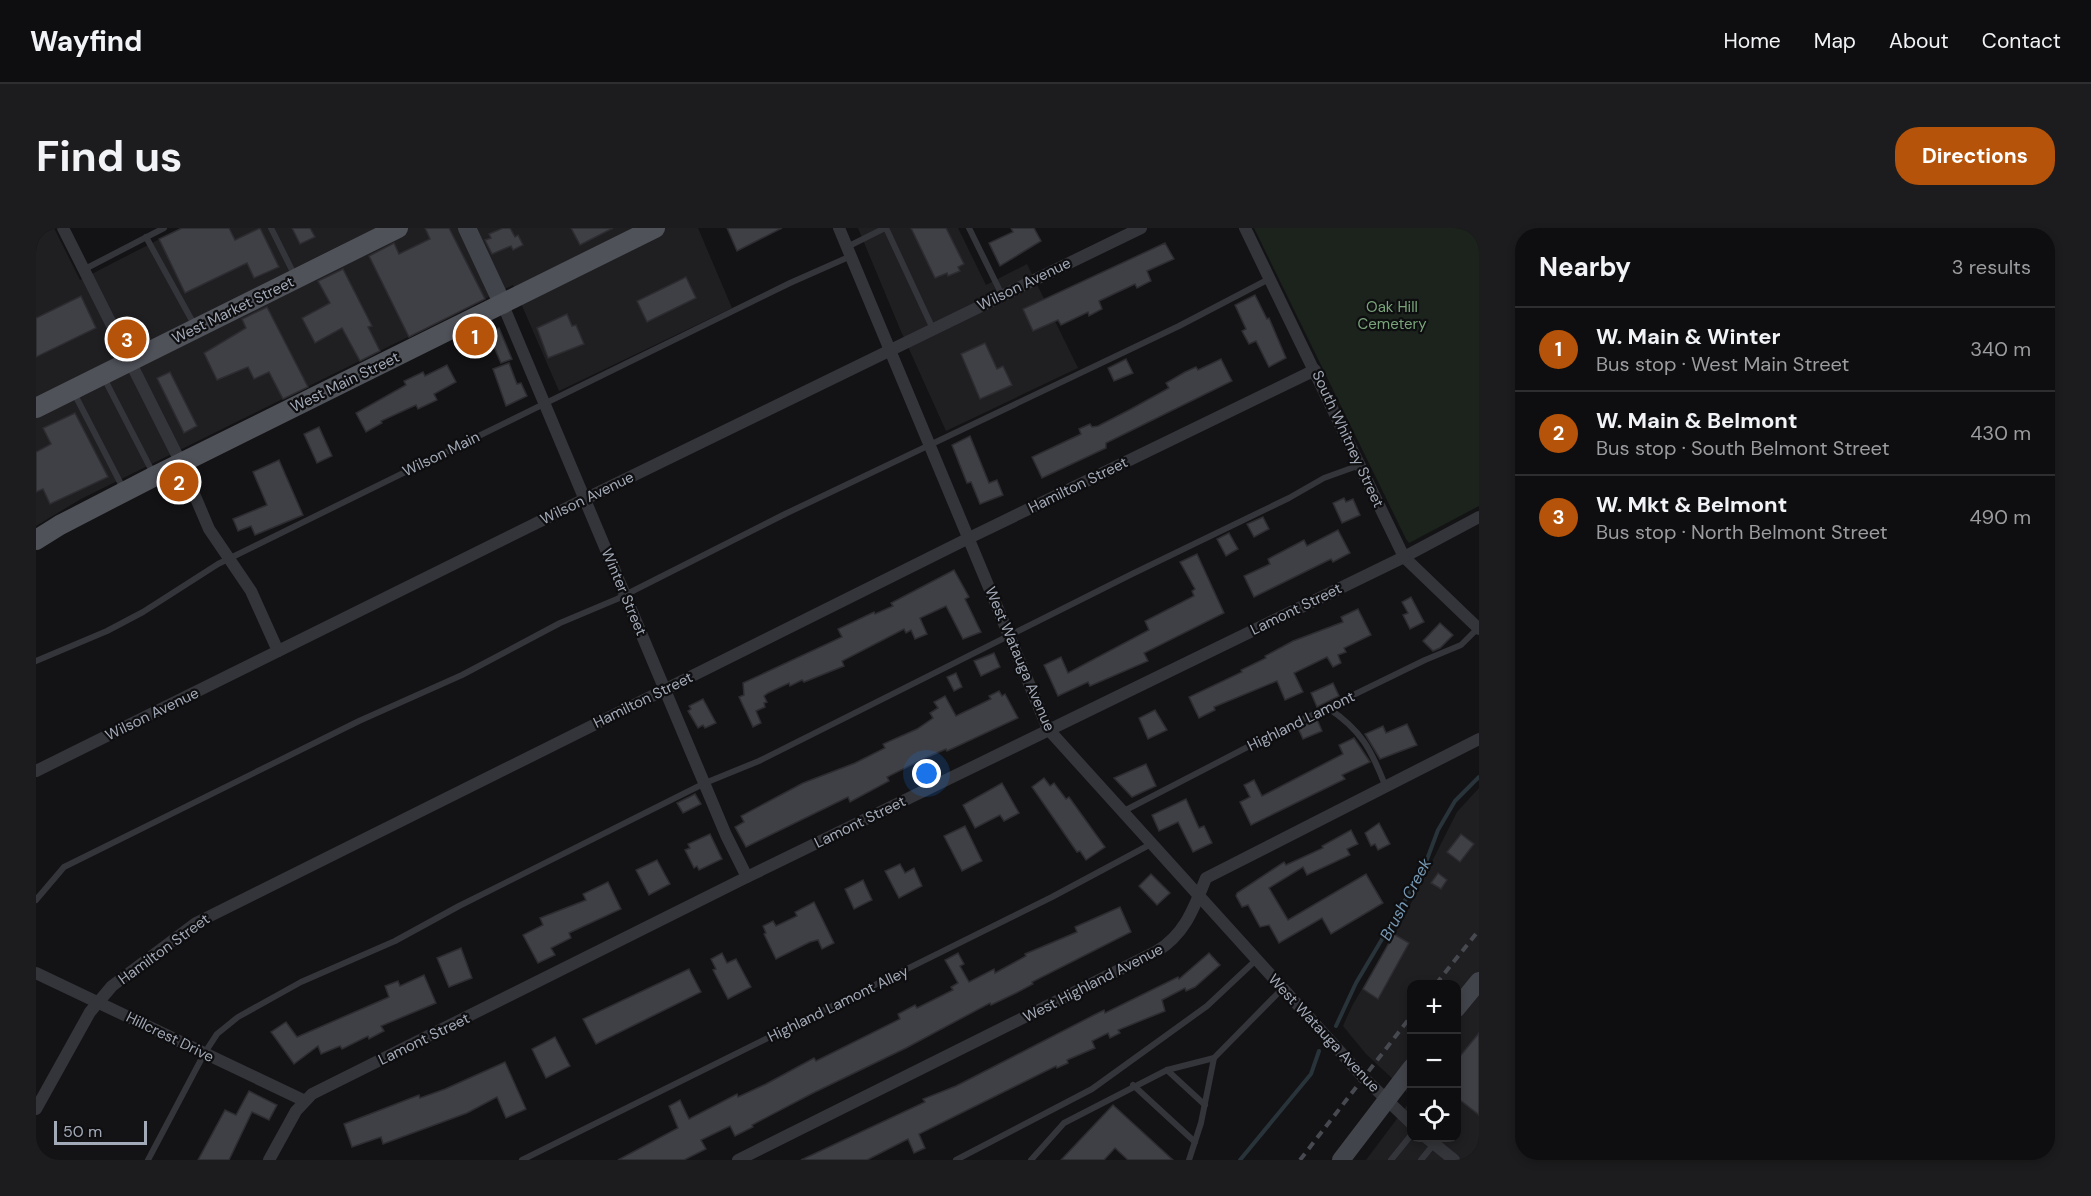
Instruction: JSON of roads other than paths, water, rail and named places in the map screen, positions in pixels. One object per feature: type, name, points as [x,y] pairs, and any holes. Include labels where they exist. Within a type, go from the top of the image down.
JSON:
[{"type":"main road","name":"West Market Street","points":[[36,408],[398,228]]},
{"type":"main road","points":[[467,228],[503,305]]},
{"type":"main road","name":"West Main Street","points":[[36,540],[60,525],[155,476],[655,228]]},
{"type":"main road","points":[[1461,1003],[1479,981]]},
{"type":"main road","points":[[1341,1160],[1407,1072]]},
{"type":"street","points":[[63,228],[181,463],[209,529],[251,591],[278,651]]},
{"type":"street","name":"West Watauga Avenue","points":[[839,228],[1048,729],[1282,989],[1407,1119]]},
{"type":"street","name":"Wilson Avenue","points":[[36,771],[585,499],[1141,228]]},
{"type":"street","name":"South Whitney Street","points":[[1245,228],[1316,370],[1404,557],[1479,628]]},
{"type":"street","name":"Winter Street","points":[[503,305],[546,403],[624,594],[747,877]]},
{"type":"street","name":"Hamilton Street","points":[[36,1109],[90,1012],[112,987],[196,923],[969,538],[1316,370]]},
{"type":"street","name":"Lamont Street","points":[[270,1160],[288,1123],[312,1094],[747,877],[1404,557],[1479,517]]},
{"type":"street","name":"West Highland Avenue","points":[[738,1160],[1157,951],[1180,933],[1194,909],[1206,878],[1479,739]]},
{"type":"street","name":"Hillcrest Drive","points":[[36,973],[305,1101]]},
{"type":"street","points":[[1433,1142],[1454,1160]]},
{"type":"lane","points":[[83,270],[164,228]]},
{"type":"lane","points":[[270,228],[296,278]]},
{"type":"lane","points":[[885,228],[933,329]]},
{"type":"lane","name":"Wilson Main","points":[[36,661],[107,631],[143,612],[229,559],[790,283],[849,251],[885,228]]},
{"type":"lane","points":[[969,228],[1002,295]]},
{"type":"lane","points":[[146,237],[196,328]]},
{"type":"lane","points":[[36,900],[64,867],[358,722],[462,675],[560,623],[1179,326],[1269,279]]},
{"type":"lane","points":[[103,375],[155,476]]},
{"type":"lane","points":[[73,390],[124,492]]},
{"type":"lane","points":[[148,1160],[204,1053],[217,1034],[238,1017],[292,986],[395,941],[459,906],[705,783],[759,760],[1289,498],[1324,478],[1360,465]]},
{"type":"lane","name":"Highland Lamont","points":[[1122,812],[1425,660],[1461,645],[1479,628]]},
{"type":"lane","points":[[1328,708],[1348,722],[1362,737],[1385,785]]},
{"type":"lane","name":"Highland Lamont Alley","points":[[522,1160],[1052,897],[1151,844]]},
{"type":"lane","points":[[956,1160],[1063,1106],[1100,1084],[1207,1006],[1256,960]]},
{"type":"lane","points":[[1031,1160],[1064,1123],[1133,1085],[1167,1070],[1214,1058],[1282,989]]},
{"type":"lane","points":[[1189,1160],[1205,1105],[1214,1058]]},
{"type":"lane","points":[[1167,1070],[1205,1105]]},
{"type":"lane","points":[[1133,1085],[1195,1142]]},
{"type":"lane","points":[[1391,1160],[1407,1140]]},
{"type":"lane","points":[[1421,1160],[1430,1142]]},
{"type":"waterway","name":"Brush Creek","points":[[1336,1026],[1356,983],[1423,870],[1438,830],[1455,801],[1479,777]]},
{"type":"waterway","name":"Brush Creek","points":[[1240,1160],[1311,1074],[1319,1051]]},
{"type":"railway","points":[[1439,980],[1479,930]]},
{"type":"railway","points":[[1300,1160],[1407,1021]]},
{"type":"place","name":"W. Main & Winter","points":[[475,336]]},
{"type":"place","name":"W. Mkt & Belmont","points":[[127,339]]},
{"type":"place","name":"W. Main & Belmont","points":[[179,482]]},
{"type":"park label","name":"Oak Hill Cemetery","points":[[1392,316]]}]
